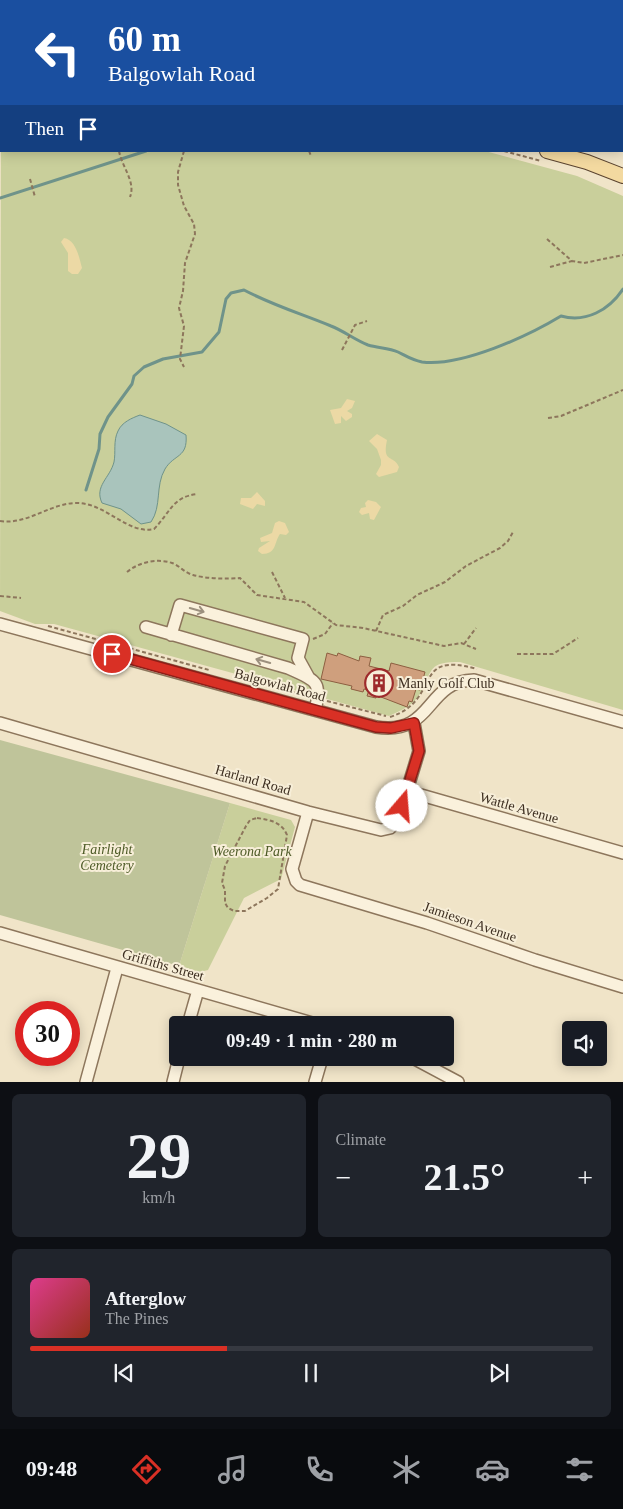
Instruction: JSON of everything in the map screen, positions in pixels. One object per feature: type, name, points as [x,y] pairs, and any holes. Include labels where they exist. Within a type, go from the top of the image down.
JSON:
[{"type":"main road","points":[[555,152],[589,157],[623,176]]},
{"type":"street","points":[[171,635],[180,605],[303,639],[298,658],[309,678]]},
{"type":"street","name":"Balgowlah Road","points":[[0,624],[383,728],[414,723]]},
{"type":"street","points":[[146,627],[288,668],[309,678],[316,684],[320,693],[316,710]]},
{"type":"street","points":[[414,723],[446,687],[456,681],[474,680],[623,722]]},
{"type":"street","name":"Harland Road","points":[[0,723],[308,812],[373,829],[386,829],[398,820],[419,751],[414,723]]},
{"type":"street","name":"Wattle Avenue","points":[[407,792],[623,853]]},
{"type":"street","name":"Jamieson Avenue","points":[[308,812],[292,869],[296,881],[308,888],[427,923],[535,960],[623,987]]},
{"type":"street","name":"Griffiths Street","points":[[0,934],[288,1016]]},
{"type":"street","points":[[86,1082],[118,968]]},
{"type":"street","points":[[191,1016],[198,990]]},
{"type":"street","points":[[173,1082],[177,1066]]},
{"type":"street","points":[[315,1082],[320,1066]]},
{"type":"street","points":[[428,1066],[458,1082]]},
{"type":"path","points":[[120,152],[123,166],[132,185],[130,197]]},
{"type":"path","points":[[184,152],[178,172],[178,185],[184,206],[194,224],[195,234],[185,263],[183,291],[179,308],[184,326],[180,359],[184,367]]},
{"type":"path","points":[[309,152],[311,156]]},
{"type":"path","points":[[30,179],[35,197]]},
{"type":"path","points":[[547,239],[572,261]]},
{"type":"path","points":[[550,267],[572,261],[584,263],[623,255]]},
{"type":"path","points":[[342,350],[360,322],[366,322]]},
{"type":"path","points":[[548,418],[561,416],[623,390]]},
{"type":"path","points":[[0,521],[14,522],[63,505],[76,503],[108,512],[132,528],[144,531],[154,529],[176,501],[186,496],[197,494]]},
{"type":"path","points":[[376,631],[383,615],[403,606],[417,595],[445,582],[466,566],[500,548],[508,541],[513,532]]},
{"type":"path","points":[[127,572],[142,563],[163,561],[173,563],[192,575],[223,579],[240,578],[257,595],[304,602],[332,623],[444,646],[464,644],[476,650]]},
{"type":"path","points":[[272,572],[285,598]]},
{"type":"path","points":[[0,596],[21,598]]},
{"type":"path","points":[[303,639],[318,639],[325,634],[332,623]]},
{"type":"path","points":[[464,644],[476,628]]},
{"type":"path","points":[[517,654],[553,654],[578,638]]},
{"type":"path","points":[[257,818],[267,819],[284,828],[287,835],[281,860],[278,889],[245,911],[234,911],[228,908],[225,903],[222,875],[230,854],[250,820],[257,818]]},
{"type":"green space","name":"Manly Golf Club","points":[[1,152],[489,152],[577,176],[623,196],[623,710],[460,662],[450,662],[442,663],[433,668],[415,700],[389,716],[54,624],[35,624],[0,611]]},
{"type":"green space","name":"Fairlight Cemetery","points":[[0,740],[230,803],[179,966],[0,915]]},
{"type":"green space","name":"Weerona Park","points":[[230,803],[291,820],[295,827],[281,879],[244,898],[208,970],[200,972],[179,966]]},
{"type":"sand","points":[[64,238],[74,245],[76,250],[82,268],[78,274],[72,274],[68,271],[68,253],[61,242]]},
{"type":"sand","points":[[347,399],[355,401],[352,408],[347,411],[352,414],[352,417],[346,421],[341,416],[341,423],[335,424],[330,410],[341,408]]},
{"type":"sand","points":[[377,434],[387,440],[387,456],[397,463],[399,467],[397,472],[379,477],[376,474],[381,465],[381,460],[377,449],[369,441]]},
{"type":"sand","points":[[257,492],[265,501],[265,506],[257,504],[253,509],[240,504],[241,498],[251,498]]},
{"type":"sand","points":[[368,500],[376,502],[381,507],[374,520],[370,519],[369,513],[362,515],[359,512],[361,508],[366,507],[365,503]]},
{"type":"sand","points":[[279,521],[285,523],[289,532],[286,535],[280,534],[273,550],[262,554],[258,551],[259,548],[270,541],[261,542],[260,538],[272,533],[275,523]]},
{"type":"water","points":[[140,415],[166,424],[186,435],[183,452],[169,464],[162,476],[156,509],[151,522],[141,524],[121,509],[102,503],[100,497],[101,487],[114,462],[118,431],[125,423]]},
{"type":"building","name":"Manly Golf Club","points":[[327,653],[337,656],[338,653],[359,661],[360,656],[371,658],[369,666],[389,671],[391,663],[425,672],[420,690],[416,689],[412,702],[409,701],[407,707],[381,697],[382,693],[377,692],[376,698],[367,696],[369,690],[364,689],[363,692],[351,689],[352,686],[321,679]]},
{"type":"waterway","points":[[0,198],[143,152]]},
{"type":"waterway","points":[[86,490],[99,449],[100,434],[108,417],[132,384],[134,376],[144,367],[163,359],[202,352],[219,332],[226,299],[231,293],[244,290],[276,305],[336,328],[368,345],[395,351],[422,362],[438,362],[474,355],[513,341],[561,316],[579,318],[596,313],[611,303],[623,289]]},
{"type":"place","name":"Manly Golf Club","points":[[379,683]]},
{"type":"route","points":[[112,654],[376,727],[391,728],[414,723],[419,745],[418,758],[402,806]]}]
